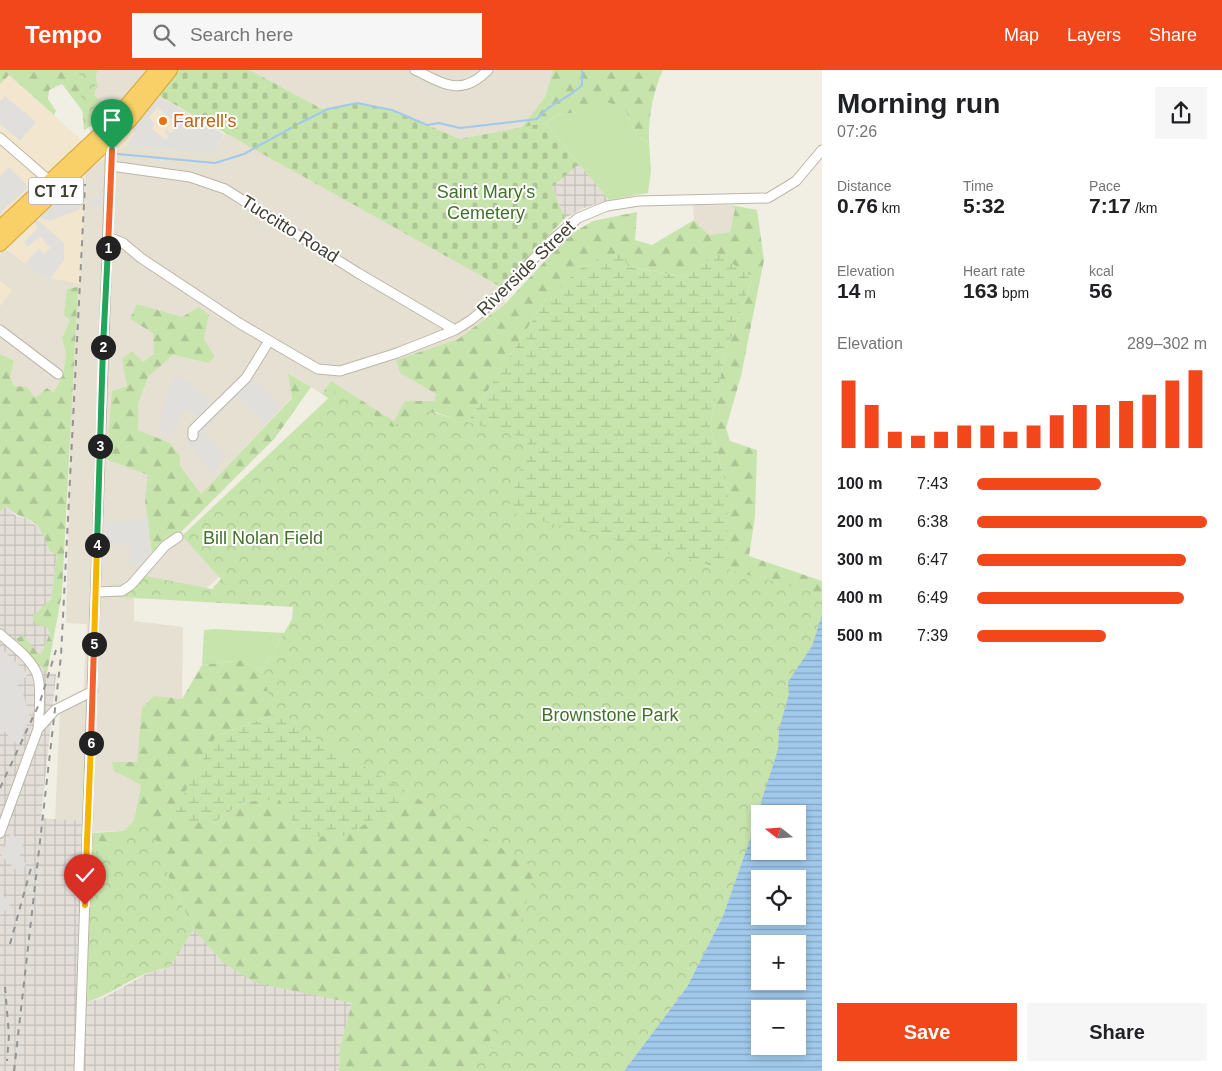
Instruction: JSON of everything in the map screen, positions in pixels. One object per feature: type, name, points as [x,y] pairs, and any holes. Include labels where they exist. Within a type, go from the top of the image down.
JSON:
[{"type":"highway","name":"CT 17","points":[[108,135],[156,70]]},
{"type":"highway","name":"CT 17","points":[[0,228],[54,185],[108,135],[139,112],[170,70]]},
{"type":"highway","name":"CT 17","points":[[0,244],[54,185]]},
{"type":"street","points":[[415,70],[446,86],[461,87],[477,81],[488,70]]},
{"type":"street","points":[[79,1071],[111,166],[108,135]]},
{"type":"street","points":[[0,138],[54,185]]},
{"type":"street","name":"Riverside Street","points":[[108,237],[123,243],[149,263],[270,341],[311,365],[333,372],[388,356],[455,330],[487,307],[552,240],[578,218],[607,206],[640,201],[768,198],[796,180],[822,150]]},
{"type":"street","name":"Tuccitto Road","points":[[111,166],[190,177],[225,189],[358,273],[455,330]]},
{"type":"street","points":[[0,330],[58,374]]},
{"type":"street","points":[[193,436],[196,427],[246,378],[270,341]]},
{"type":"street","points":[[96,592],[122,591],[131,585],[165,546],[178,537]]},
{"type":"street","points":[[0,634],[28,661],[37,674],[38,701],[38,729],[0,833]]},
{"type":"street","points":[[38,729],[55,710],[93,691]]},
{"type":"street","points":[[38,701],[55,710]]},
{"type":"shaded area","points":[[99,70],[151,70],[114,111],[93,95],[95,76]]},
{"type":"shaded area","points":[[250,70],[553,70],[545,97],[520,129],[460,139],[392,110],[357,103],[322,109]]},
{"type":"shaded area","points":[[8,74],[99,156],[158,93],[224,134],[215,152],[173,151],[126,145],[86,171],[80,284],[45,277],[0,244],[0,84]]},
{"type":"shaded area","points":[[156,95],[224,134],[215,152],[173,151],[126,145],[135,133],[133,129],[127,130]],"holes":[[[158,107],[178,125],[171,133],[166,129],[164,131],[169,136],[165,140],[152,129],[155,124],[149,117]]]},
{"type":"shaded area","points":[[5,96],[36,122],[20,141],[0,124],[0,102]]},
{"type":"shaded area","points":[[226,132],[501,287],[505,303],[458,339],[397,360],[400,373],[436,394],[434,402],[394,421],[331,381],[322,394],[289,373],[292,397],[201,494],[180,464],[170,443],[138,430],[138,404],[148,377],[173,355],[207,363],[215,357],[204,339],[209,315],[153,333],[155,354],[143,362],[127,386],[112,392],[149,475],[146,500],[153,553],[181,532],[222,574],[207,588],[134,596],[134,621],[183,627],[182,699],[154,697],[142,709],[138,762],[114,771],[141,784],[134,820],[124,831],[83,832],[83,821],[55,820],[60,711],[83,699],[87,624],[66,623],[71,408],[78,288],[67,289],[70,320],[62,338],[66,354],[63,375],[53,393],[35,398],[14,386],[10,377],[14,361],[0,354],[0,306],[11,290],[0,281],[0,249],[3,247],[45,277],[54,278],[86,171],[126,145],[173,151],[215,151]]},
{"type":"shaded area","points":[[579,164],[609,200],[584,208],[565,218],[552,187]]},
{"type":"shaded area","points":[[9,167],[27,185],[27,189],[2,211],[0,217],[0,176]]},
{"type":"shaded area","points":[[105,173],[106,206],[89,206],[89,199],[99,198],[99,175]]},
{"type":"shaded area","points":[[76,184],[83,194],[84,203],[78,210],[50,221],[36,216],[68,187],[69,191]]},
{"type":"shaded area","points":[[693,204],[731,205],[735,209],[730,232],[709,235],[694,220]]},
{"type":"shaded area","points":[[37,219],[64,243],[64,260],[51,278],[45,277],[25,264],[39,248],[44,254],[50,248],[40,236],[28,247],[24,242],[38,228],[33,221]]},
{"type":"shaded area","points":[[0,281],[12,290],[0,306]]},
{"type":"shaded area","points":[[244,371],[253,377],[281,407],[266,423],[237,397],[204,432],[226,456],[212,474],[187,441],[189,430],[200,416],[185,410],[170,435],[159,432],[162,410],[174,375],[192,383],[191,388],[216,402]]},
{"type":"shaded area","points":[[6,506],[16,516],[28,519],[43,532],[50,552],[57,554],[51,599],[41,610],[50,633],[40,656],[23,636],[47,673],[56,674],[41,818],[83,821],[82,885],[90,886],[87,1002],[103,998],[152,971],[169,968],[194,929],[222,962],[305,992],[352,1003],[340,1047],[339,1071],[0,1071],[0,512]]},
{"type":"shaded area","points":[[148,517],[150,563],[129,566],[130,546],[107,543],[106,524]]},
{"type":"shaded area","points":[[0,647],[28,674],[17,686],[22,690],[30,718],[18,745],[0,727]]},
{"type":"shaded area","points":[[11,833],[23,843],[20,856],[26,864],[21,875],[1,855]]},
{"type":"shaded area","points":[[2,893],[10,906],[0,915],[0,895]]},
{"type":"green space","points":[[0,70],[99,70],[95,76],[98,86],[93,95],[108,105],[93,124],[84,130],[84,113],[62,84],[49,90],[48,99],[56,111],[54,115],[9,75],[0,84]]},
{"type":"green space","points":[[79,70],[96,70],[93,124],[84,130]]},
{"type":"green space","name":"Saint Mary's Cemetery","points":[[175,70],[250,70],[322,109],[357,103],[392,110],[460,139],[545,123],[579,164],[552,187],[565,218],[501,287],[161,97],[158,93]]},
{"type":"green space","points":[[553,70],[663,70],[656,87],[652,105],[649,142],[637,136],[625,109],[596,98],[579,112],[556,115],[545,123],[520,129],[545,97]]},
{"type":"green space","points":[[596,97],[625,109],[637,136],[649,142],[651,171],[648,193],[609,200],[545,123],[556,115],[579,112]]},
{"type":"green space","points":[[731,205],[757,210],[764,260],[741,376],[726,428],[730,441],[757,450],[755,517],[749,556],[822,581],[822,615],[763,805],[751,805],[751,817],[700,835],[746,853],[742,864],[624,1071],[339,1071],[340,1047],[352,1003],[256,983],[222,962],[194,929],[171,883],[90,886],[91,833],[124,831],[134,820],[141,785],[114,771],[112,762],[137,762],[142,708],[154,696],[182,699],[202,665],[243,660],[262,671],[275,714],[216,736],[211,825],[243,802],[279,798],[301,837],[407,742],[697,566],[728,494],[710,426],[725,355],[753,277],[716,254],[687,277],[629,267],[546,299],[467,423],[435,412],[416,436],[369,425],[322,394],[331,381],[394,421],[405,401],[434,401],[436,394],[400,373],[396,360],[458,339],[505,304],[569,235],[593,221],[637,212],[635,240],[652,245],[694,220],[709,235],[730,232],[735,209]]},
{"type":"green space","points":[[620,252],[629,267],[687,277],[716,253],[753,277],[725,355],[710,426],[728,494],[727,558],[697,566],[407,741],[401,805],[343,836],[301,837],[279,799],[243,802],[211,825],[171,817],[216,736],[275,714],[262,671],[467,423],[546,299],[585,265]]},
{"type":"green space","points":[[78,287],[62,593],[47,673],[16,639],[23,635],[40,656],[50,633],[47,627],[33,623],[33,616],[51,599],[57,554],[50,552],[42,532],[31,521],[15,514],[6,506],[0,512],[0,354],[14,361],[10,377],[14,386],[27,387],[35,398],[47,388],[53,393],[63,375],[66,354],[62,338],[70,320],[64,315],[67,289]]},
{"type":"green space","points":[[137,304],[182,317],[199,307],[209,315],[204,339],[215,357],[208,363],[173,355],[148,377],[138,404],[138,430],[170,443],[180,456],[180,465],[201,494],[292,398],[288,373],[311,387],[275,438],[181,532],[152,553],[145,500],[148,475],[106,459],[112,391],[127,386],[122,359],[132,351],[143,362],[154,354],[153,333],[130,319]]},
{"type":"green space","name":"Brownstone Park","points":[[336,391],[393,427],[420,409],[529,439],[507,512],[822,594],[822,615],[816,637],[807,655],[788,682],[789,694],[779,729],[778,750],[761,805],[751,805],[751,838],[723,916],[687,987],[624,1071],[460,1071],[486,1056],[535,868],[275,714],[262,671],[292,619],[293,607],[117,597],[140,575],[212,589],[221,579],[182,536]]},
{"type":"green space","points":[[204,630],[284,633],[262,671],[243,660],[202,665]]},
{"type":"green space","points":[[148,816],[171,883],[194,929],[169,968],[147,973],[107,994],[87,1002],[91,855]]},
{"type":"water","points":[[822,615],[822,1071],[624,1071],[687,987],[723,916],[751,837],[751,860],[806,860],[806,805],[761,805],[778,750],[779,729],[789,694],[788,682],[812,646]]},
{"type":"waterway","points":[[298,124],[328,109],[357,103],[392,110],[427,125],[439,123],[460,128],[537,119],[549,108],[582,85],[582,70]]},
{"type":"waterway","points":[[118,154],[215,163],[244,154],[291,128]]},
{"type":"railway","points":[[14,1071],[61,656],[85,184]]},
{"type":"railway","points":[[0,788],[40,702],[56,650]]},
{"type":"railway","points":[[10,944],[31,868]]},
{"type":"railway","points":[[5,987],[9,1035],[7,1061]]},
{"type":"place","name":"Farrell's","points":[[163,121]]},
{"type":"route","points":[[85,905],[102,387],[112,150]]},
{"type":"park label","name":"Bill Nolan Field","points":[[263,538]]}]
